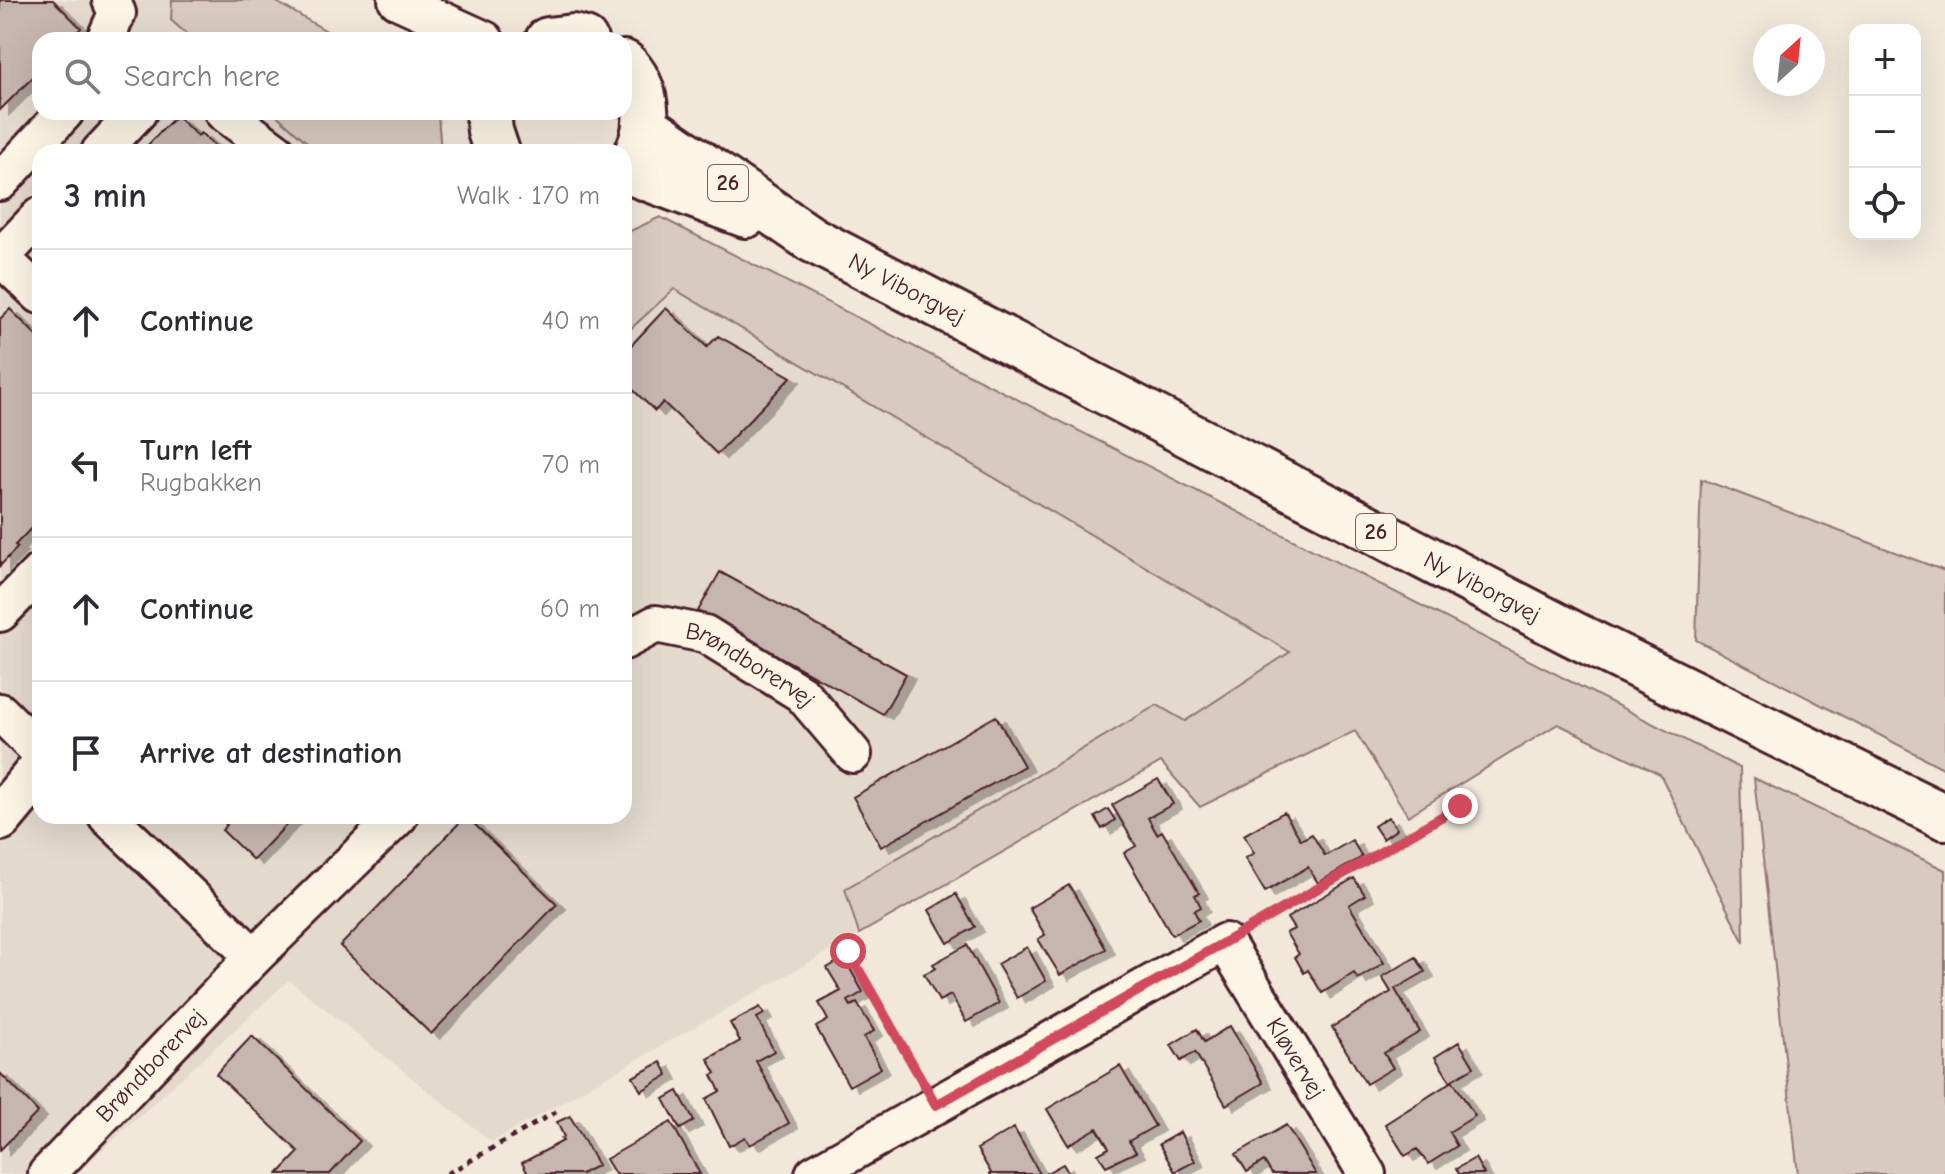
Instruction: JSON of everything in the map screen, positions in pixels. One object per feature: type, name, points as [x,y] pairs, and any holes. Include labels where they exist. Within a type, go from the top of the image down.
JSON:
[{"type":"main road","points":[[632,70],[644,97],[646,126]]},
{"type":"main road","points":[[489,120],[494,144]]},
{"type":"main road","name":"26","points":[[632,160],[639,150],[646,126]]},
{"type":"main road","name":"Ny Viborgvej","points":[[646,126],[811,239],[1573,634],[1945,817]]},
{"type":"main road","name":"Ny Viborgvej","points":[[632,174],[811,239]]},
{"type":"main road","points":[[0,818],[32,780]]},
{"type":"street","points":[[109,32],[117,13],[111,0]]},
{"type":"street","points":[[373,0],[415,32]]},
{"type":"street","points":[[397,0],[467,32]]},
{"type":"street","points":[[35,144],[58,120]]},
{"type":"street","points":[[108,144],[130,120]]},
{"type":"street","points":[[234,120],[266,144]]},
{"type":"street","points":[[0,182],[32,148]]},
{"type":"street","points":[[32,224],[0,258],[32,288]]},
{"type":"street","points":[[0,613],[32,580]]},
{"type":"street","name":"Brøndborervej","points":[[632,637],[656,624],[705,634],[802,694],[853,754]]},
{"type":"street","points":[[0,712],[32,744]]},
{"type":"street","points":[[115,824],[254,957]]},
{"type":"street","name":"Brøndborervej","points":[[47,1174],[254,957],[391,824]]},
{"type":"street","points":[[814,1174],[1225,942]]},
{"type":"street","name":"Kløvervej","points":[[1225,942],[1367,1174]]},
{"type":"path","points":[[1225,942],[1460,806]]},
{"type":"path","points":[[848,951],[936,1105]]},
{"type":"path","points":[[447,1174],[561,1109]]},
{"type":"shaded area","points":[[0,0],[172,0],[171,20],[184,32],[32,32],[32,120],[282,120],[309,144],[32,144],[32,824],[632,824],[632,327],[673,288],[1291,652],[1200,807],[1161,763],[492,1142],[289,980],[76,1174],[0,1174]]},
{"type":"shaded area","points":[[172,0],[273,0],[328,32],[184,32],[171,20]]},
{"type":"shaded area","points":[[282,120],[438,120],[440,144],[309,144]]},
{"type":"shaded area","points":[[660,217],[1740,768],[1744,943],[1660,774],[1558,724],[1408,816],[1355,731],[1200,807],[1161,762],[859,934],[845,889],[1157,705],[1185,721],[1290,652],[674,289],[632,328],[632,230]]},
{"type":"shaded area","points":[[1701,479],[1945,571],[1945,769],[1696,640]]},
{"type":"shaded area","points":[[1754,778],[1945,870],[1945,1174],[1798,1174]]},
{"type":"building","points":[[0,0],[53,0],[81,28],[77,32],[32,32],[32,78],[0,110]]},
{"type":"building","points":[[172,120],[180,120],[213,144],[149,144]]},
{"type":"building","points":[[666,308],[707,347],[718,336],[791,377],[717,454],[663,402],[655,411],[632,389],[632,344]]},
{"type":"building","points":[[10,309],[32,331],[32,527],[0,566],[0,319]]},
{"type":"building","points":[[720,572],[906,674],[883,714],[698,611]]},
{"type":"building","points":[[996,716],[1024,766],[881,847],[853,797]]},
{"type":"building","points":[[1158,779],[1173,804],[1148,818],[1157,834],[1162,831],[1199,893],[1195,895],[1201,907],[1194,911],[1199,920],[1172,935],[1124,853],[1136,846],[1112,805]]},
{"type":"building","points":[[1108,809],[1115,820],[1102,829],[1095,817]]},
{"type":"building","points":[[1284,812],[1301,840],[1312,834],[1325,856],[1352,840],[1362,857],[1318,883],[1308,867],[1265,892],[1245,858],[1254,853],[1244,835]]},
{"type":"building","points":[[1388,817],[1397,829],[1383,839],[1374,826]]},
{"type":"building","points":[[287,824],[253,860],[222,830],[227,825]]},
{"type":"building","points":[[458,824],[474,824],[557,904],[431,1034],[340,946]]},
{"type":"building","points":[[1354,878],[1365,895],[1349,905],[1384,963],[1358,979],[1354,973],[1322,993],[1308,970],[1304,973],[1295,957],[1299,954],[1286,933],[1294,929],[1287,918]]},
{"type":"building","points":[[1069,885],[1106,949],[1060,975],[1038,939],[1045,935],[1029,908]]},
{"type":"building","points":[[956,894],[975,927],[948,943],[929,910]]},
{"type":"building","points":[[967,945],[999,1003],[966,1022],[951,995],[939,1001],[924,974],[936,968],[933,964]]},
{"type":"building","points":[[1027,947],[1046,981],[1017,998],[997,964]]},
{"type":"building","points":[[1416,957],[1425,972],[1395,989],[1420,1032],[1384,1053],[1393,1068],[1366,1084],[1332,1027],[1391,992],[1382,977]]},
{"type":"building","points":[[844,958],[863,992],[848,1001],[851,1006],[857,1003],[874,1031],[864,1037],[881,1068],[849,1086],[816,1027],[828,1020],[819,1003],[841,991],[827,968]]},
{"type":"building","points":[[760,1007],[764,1014],[757,1018],[774,1051],[756,1061],[789,1123],[750,1145],[745,1137],[729,1146],[706,1099],[720,1091],[712,1075],[716,1073],[708,1059],[740,1041],[730,1023]]},
{"type":"building","points":[[1230,1026],[1263,1083],[1226,1105],[1195,1052],[1181,1061],[1171,1045],[1197,1029],[1204,1042]]},
{"type":"building","points":[[252,1036],[360,1141],[330,1174],[278,1174],[299,1152],[216,1074]]},
{"type":"building","points":[[1459,1042],[1474,1067],[1450,1081],[1435,1057]]},
{"type":"building","points":[[661,1062],[668,1075],[641,1091],[633,1077]]},
{"type":"building","points":[[1120,1066],[1155,1126],[1129,1141],[1136,1152],[1106,1166],[1098,1154],[1109,1148],[1097,1128],[1068,1145],[1047,1109]]},
{"type":"building","points":[[0,1073],[38,1112],[0,1150]]},
{"type":"building","points":[[1453,1081],[1475,1116],[1449,1132],[1457,1146],[1428,1164],[1417,1149],[1405,1156],[1385,1124]]},
{"type":"building","points":[[678,1091],[694,1121],[680,1129],[664,1099]]},
{"type":"building","points":[[570,1116],[598,1165],[581,1174],[528,1174],[522,1163],[563,1141],[557,1122]]},
{"type":"building","points":[[671,1122],[700,1174],[615,1174],[606,1159]]},
{"type":"building","points":[[1286,1125],[1316,1174],[1272,1174],[1264,1161],[1247,1172],[1236,1154]]},
{"type":"building","points":[[1014,1128],[1040,1174],[989,1174],[977,1149]]},
{"type":"building","points":[[1180,1132],[1195,1161],[1175,1172],[1159,1144]]},
{"type":"building","points":[[1475,1158],[1484,1174],[1459,1174],[1456,1169]]},
{"type":"building","points":[[1063,1164],[1069,1174],[1045,1174]]},
{"type":"route","points":[[848,951],[936,1105],[1460,806]]}]
